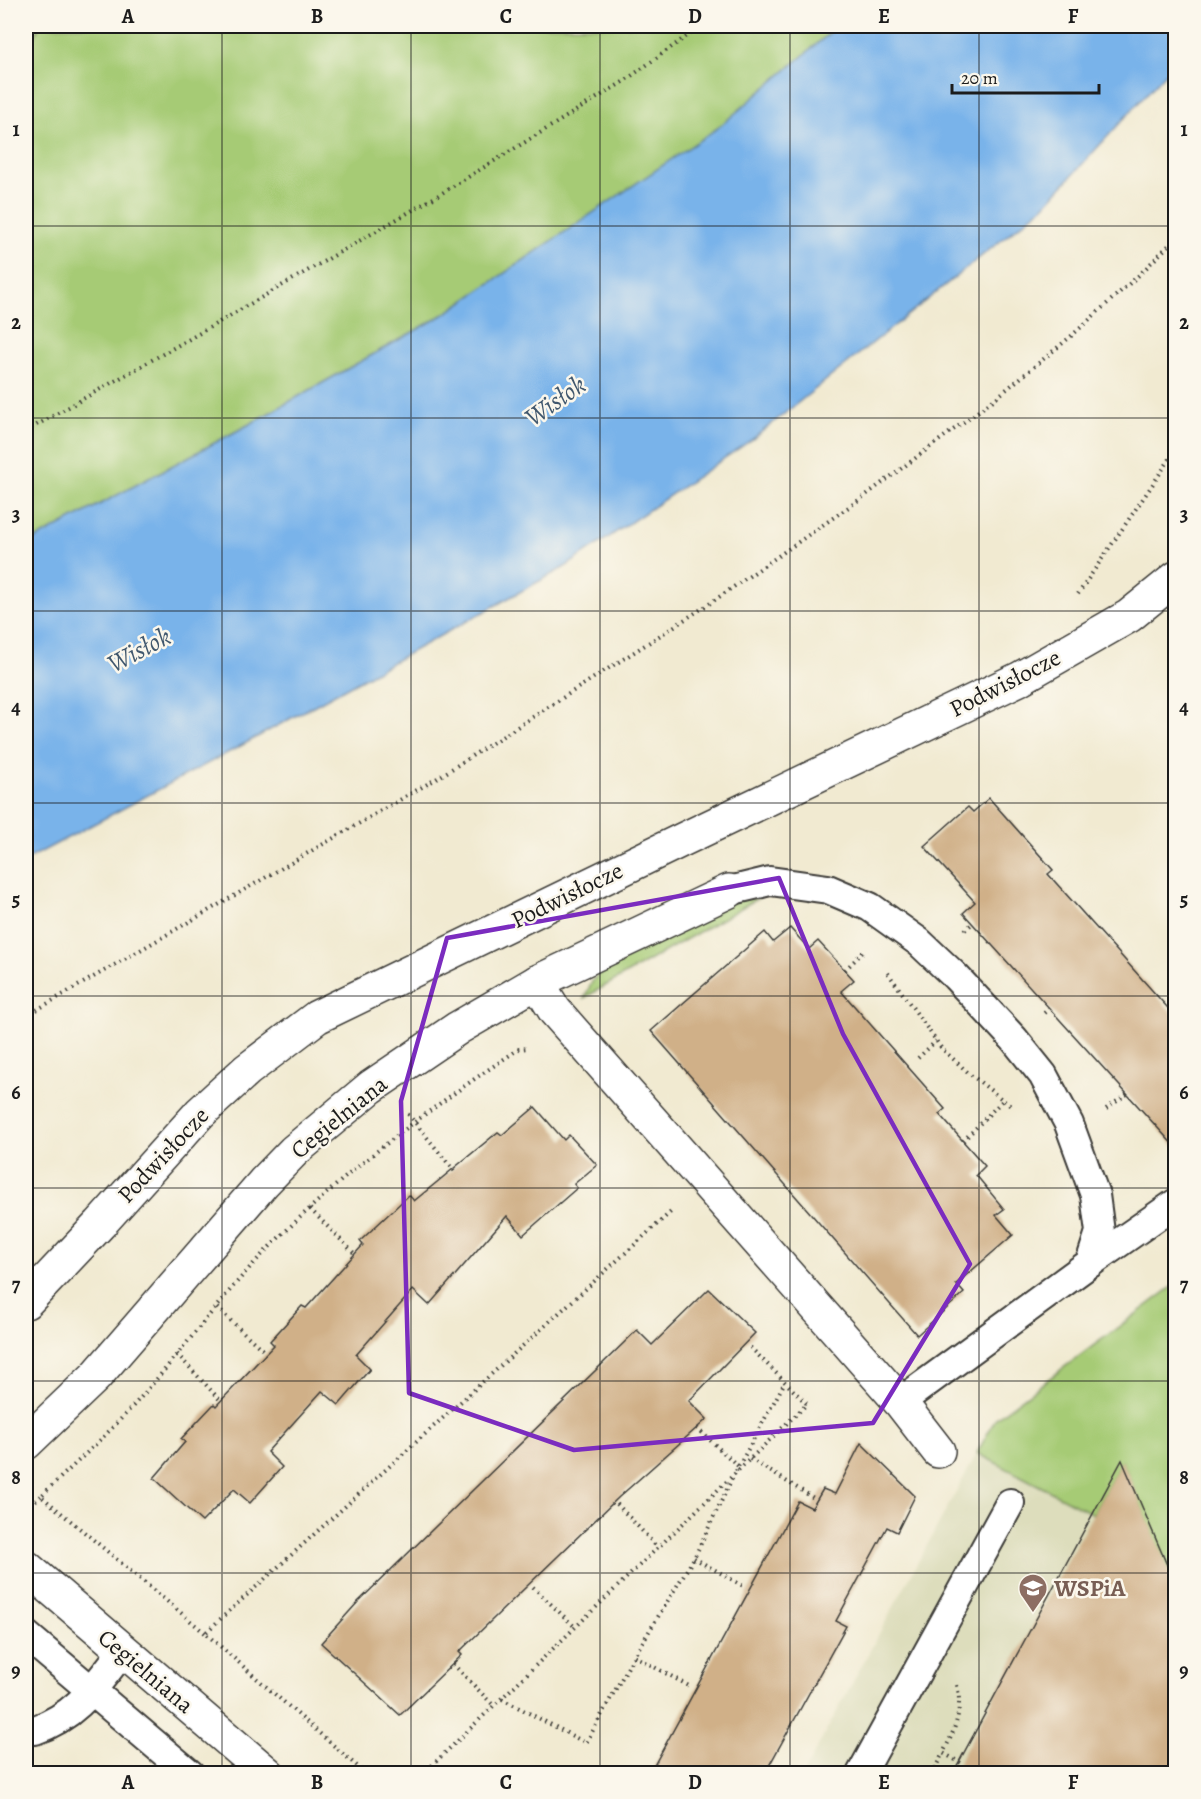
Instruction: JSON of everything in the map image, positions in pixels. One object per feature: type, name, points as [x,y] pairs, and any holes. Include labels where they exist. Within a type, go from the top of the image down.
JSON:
[{"type":"street","name":"Podwisłocze","points":[[26,1302],[200,1113],[247,1070],[317,1017],[684,838],[1019,679],[1129,616],[1176,578]]},
{"type":"street","name":"Cegielniana","points":[[26,1443],[96,1376],[264,1182],[294,1152],[371,1087],[458,1028],[537,982],[729,891]]},
{"type":"street","points":[[537,982],[555,1011],[900,1402],[938,1451]]},
{"type":"street","name":"Cegielniana","points":[[26,1567],[266,1773]]},
{"type":"lane","points":[[729,891],[770,881],[828,889],[870,907],[919,942],[956,977],[1014,1039],[1042,1076],[1069,1124],[1095,1195],[1100,1232],[1090,1263]]},
{"type":"lane","points":[[900,1402],[1176,1203]]},
{"type":"lane","points":[[861,1773],[1010,1503]]},
{"type":"lane","points":[[26,1635],[190,1773]]},
{"type":"lane","points":[[35,1730],[54,1724],[75,1709],[123,1652]]},
{"type":"path","points":[[26,431],[442,193],[622,82],[701,26]]},
{"type":"path","points":[[26,1016],[436,779],[709,604],[866,495],[996,398],[1069,338],[1176,238]]},
{"type":"path","points":[[1076,598],[1176,450]]},
{"type":"path","points":[[870,907],[873,943],[888,973],[942,1049],[971,1076],[1044,1130],[1073,1134]]},
{"type":"path","points":[[845,970],[873,943]]},
{"type":"path","points":[[918,1058],[936,1041]]},
{"type":"path","points":[[26,1508],[117,1424],[255,1263],[310,1209],[414,1123],[469,1082],[519,1048],[535,1047]]},
{"type":"path","points":[[383,1080],[414,1123],[456,1173]]},
{"type":"path","points":[[1101,1112],[1127,1094]]},
{"type":"path","points":[[963,1141],[1003,1100]]},
{"type":"path","points":[[205,1633],[705,1181]]},
{"type":"path","points":[[310,1209],[355,1254]]},
{"type":"path","points":[[217,1308],[266,1353]]},
{"type":"path","points":[[423,1773],[807,1404],[749,1346]]},
{"type":"path","points":[[177,1354],[221,1401]]},
{"type":"path","points":[[502,1699],[586,1743],[634,1656],[694,1558],[738,1466],[785,1382]]},
{"type":"path","points":[[697,1428],[738,1466]]},
{"type":"path","points":[[750,1459],[817,1500]]},
{"type":"path","points":[[41,1496],[205,1633],[366,1773]]},
{"type":"path","points":[[617,1504],[658,1548]]},
{"type":"path","points":[[694,1558],[745,1587]]},
{"type":"path","points":[[533,1587],[576,1628]]},
{"type":"path","points":[[634,1656],[691,1687]]},
{"type":"path","points":[[453,1664],[494,1706]]},
{"type":"path","points":[[932,1773],[954,1732]]},
{"type":"path","points":[[943,1753],[961,1763]]},
{"type":"highlighted area","points":[[779,878],[843,1034],[970,1264],[873,1423],[574,1450],[409,1393],[401,1101],[447,938]]},
{"type":"shaded area","name":"WSPiA","points":[[1175,1285],[1175,1773],[803,1774],[996,1418]]},
{"type":"green space","points":[[26,26],[39,26],[26,50]]},
{"type":"green space","points":[[40,26],[838,26],[719,127],[443,315],[248,425],[26,544],[26,53]]},
{"type":"green space","points":[[760,897],[584,998],[593,980],[600,973],[717,903]]},
{"type":"green space","points":[[1175,1285],[1175,1586],[1122,1461],[1093,1514],[977,1453],[996,1418]]},
{"type":"water","name":"Wisłok","points":[[838,26],[1175,26],[1175,63],[1044,206],[754,438],[565,567],[248,742],[26,860],[26,544],[248,425],[443,315],[719,127]]},
{"type":"building","points":[[989,798],[1053,870],[1048,874],[1176,1017],[1176,1148],[963,913],[975,902],[924,846],[968,807],[973,812]]},
{"type":"building","points":[[790,928],[809,949],[818,941],[854,980],[841,991],[945,1109],[939,1114],[985,1166],[976,1175],[1004,1209],[996,1215],[1013,1235],[956,1284],[964,1293],[917,1335],[651,1031],[765,932],[773,942]]},
{"type":"building","points":[[535,1107],[564,1140],[569,1135],[597,1165],[574,1184],[577,1188],[523,1235],[507,1216],[429,1305],[413,1290],[356,1355],[370,1369],[339,1405],[322,1391],[267,1452],[282,1467],[250,1503],[234,1489],[202,1522],[154,1478],[185,1442],[181,1439],[274,1345],[270,1341],[302,1306],[306,1308],[363,1245],[360,1241],[409,1195],[414,1201],[498,1132],[502,1135]]},
{"type":"building","points":[[709,1289],[755,1333],[689,1401],[707,1419],[619,1497],[459,1652],[462,1655],[400,1715],[321,1643],[358,1602],[637,1330],[652,1345]]},
{"type":"building","points":[[861,1443],[915,1496],[897,1532],[887,1527],[836,1621],[846,1626],[765,1773],[650,1773],[798,1501],[812,1508],[823,1489],[835,1494]]},
{"type":"building","points":[[1122,1460],[1176,1586],[1176,1773],[953,1773]]},
{"type":"place","name":"WSPiA","points":[[1033,1614]]}]
